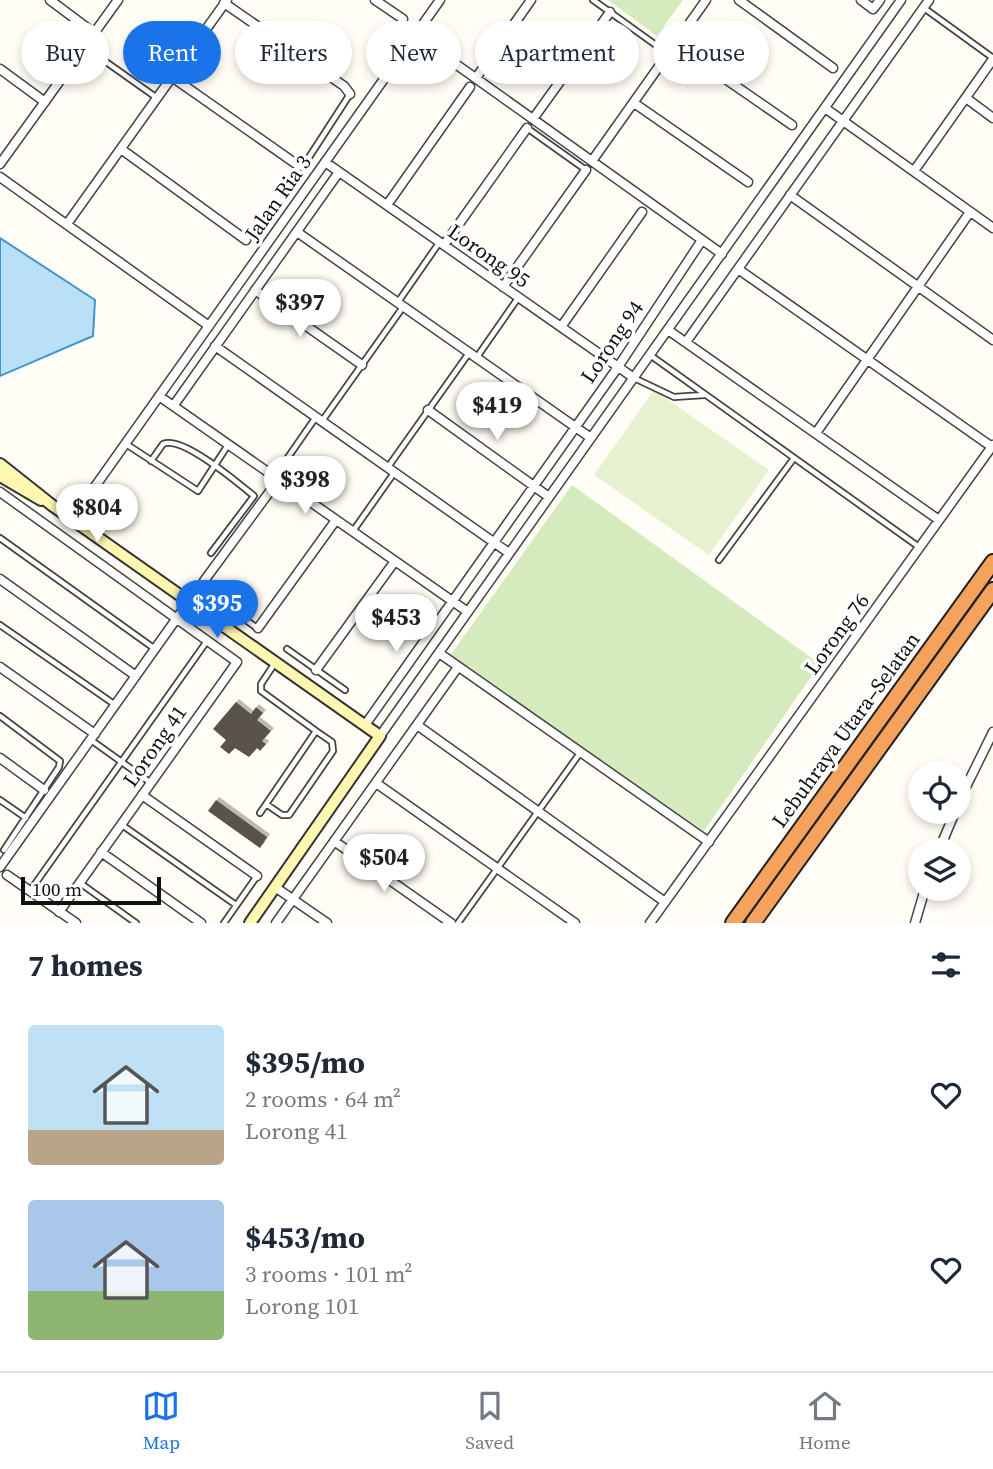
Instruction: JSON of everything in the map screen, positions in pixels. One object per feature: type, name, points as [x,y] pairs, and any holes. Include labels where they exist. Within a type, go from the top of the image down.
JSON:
[{"type":"highway","name":"Lebuhraya Utara–Selatan","points":[[733,923],[993,562]]},
{"type":"highway","name":"Lebuhraya Utara–Selatan","points":[[753,923],[993,590]]},
{"type":"street","points":[[50,0],[78,21]]},
{"type":"street","points":[[103,21],[118,0]]},
{"type":"street","points":[[375,0],[403,19]]},
{"type":"street","name":"Jalan Ria 3","points":[[425,21],[440,0]]},
{"type":"street","points":[[516,21],[531,0]]},
{"type":"street","points":[[691,21],[706,0]]},
{"type":"street","points":[[739,0],[833,68]]},
{"type":"street","points":[[861,0],[873,9],[880,0]]},
{"type":"street","points":[[250,923],[901,0]]},
{"type":"street","points":[[212,21],[225,2],[344,86],[349,94]]},
{"type":"street","points":[[686,342],[926,4]]},
{"type":"street","points":[[533,119],[610,12]]},
{"type":"street","points":[[914,171],[993,59]]},
{"type":"street","points":[[0,69],[45,102]]},
{"type":"street","points":[[592,161],[653,76]]},
{"type":"street","points":[[0,164],[58,84]]},
{"type":"street","points":[[67,224],[167,84]]},
{"type":"street","points":[[182,84],[299,166]]},
{"type":"street","name":"Jalan Ria 3","points":[[72,519],[380,84]]},
{"type":"street","points":[[484,84],[722,254]]},
{"type":"street","points":[[733,84],[792,125]]},
{"type":"street","points":[[387,205],[470,87]]},
{"type":"street","points":[[966,98],[993,118]]},
{"type":"street","points":[[634,103],[748,182]]},
{"type":"street","points":[[825,108],[993,228]]},
{"type":"street","points":[[442,244],[527,128]]},
{"type":"street","points":[[121,149],[246,240]]},
{"type":"street","name":"Lorong 95","points":[[325,162],[634,378]]},
{"type":"street","points":[[503,287],[586,170]]},
{"type":"street","points":[[174,405],[339,172]]},
{"type":"street","points":[[0,177],[209,326]]},
{"type":"street","points":[[790,195],[993,340]]},
{"type":"street","points":[[561,327],[642,212]]},
{"type":"street","points":[[816,433],[970,212]]},
{"type":"street","points":[[297,232],[591,438]]},
{"type":"street","name":"Lorong 94","points":[[365,725],[618,367],[702,240]]},
{"type":"street","points":[[738,269],[992,446]]},
{"type":"street","points":[[255,290],[362,365]]},
{"type":"street","points":[[668,330],[939,520]]},
{"type":"street","points":[[215,346],[509,553]]},
{"type":"street","points":[[159,396],[468,612]]},
{"type":"street","points":[[428,410],[549,497]]},
{"type":"street","name":"Lorong 76","points":[[650,923],[992,446]]},
{"type":"street","points":[[0,464],[53,506],[380,736]]},
{"type":"street","points":[[0,476],[53,506]]},
{"type":"street","points":[[202,589],[204,581],[277,478]]},
{"type":"street","name":"Lorong 41","points":[[0,492],[237,662],[59,912]]},
{"type":"street","points":[[258,628],[336,520]]},
{"type":"street","points":[[316,670],[395,561]]},
{"type":"street","points":[[0,579],[136,676]]},
{"type":"street","points":[[0,867],[5,850],[93,737],[188,601]]},
{"type":"street","points":[[439,653],[709,842]]},
{"type":"street","points":[[0,667],[93,737]]},
{"type":"street","points":[[276,923],[458,667]]},
{"type":"street","points":[[417,725],[665,902]]},
{"type":"street","points":[[971,777],[993,732]]},
{"type":"street","points":[[0,758],[44,790]]},
{"type":"street","points":[[376,783],[575,923]]},
{"type":"street","points":[[142,795],[257,876]]},
{"type":"street","points":[[334,841],[451,923]]},
{"type":"street","points":[[102,852],[201,923]]},
{"type":"street","points":[[7,875],[76,923]]},
{"type":"street","points":[[275,887],[327,923]]},
{"type":"street","points":[[915,923],[921,901]]},
{"type":"lane","points":[[593,0],[653,43]]},
{"type":"lane","points":[[926,4],[993,59]]},
{"type":"lane","points":[[109,64],[157,98]]},
{"type":"lane","points":[[299,166],[304,165],[349,94]]},
{"type":"lane","points":[[527,128],[586,170]]},
{"type":"lane","points":[[277,478],[362,365],[442,244]]},
{"type":"lane","points":[[353,531],[428,410],[519,298]]},
{"type":"lane","points":[[650,355],[919,548]]},
{"type":"lane","points":[[634,378],[674,397],[705,394]]},
{"type":"lane","points":[[151,461],[167,441],[216,465],[254,496],[211,553]]},
{"type":"lane","points":[[126,443],[198,491],[228,445]]},
{"type":"lane","points":[[719,560],[793,458]]},
{"type":"lane","points":[[0,538],[155,649]]},
{"type":"lane","points":[[202,589],[258,628]]},
{"type":"lane","points":[[0,625],[115,705]]},
{"type":"lane","points":[[30,891],[207,641]]},
{"type":"lane","points":[[287,649],[345,690]]},
{"type":"lane","points":[[266,804],[282,815],[289,815],[333,751],[332,742],[261,691],[261,684],[275,663]]},
{"type":"lane","points":[[0,716],[60,761],[59,767],[5,850]]},
{"type":"lane","points":[[260,813],[316,731]]},
{"type":"lane","points":[[93,737],[120,762],[150,783]]},
{"type":"lane","points":[[458,923],[580,752]]},
{"type":"lane","points":[[0,800],[26,818]]},
{"type":"lane","points":[[121,825],[236,905]]},
{"type":"lane","points":[[224,923],[257,876]]},
{"type":"lane","points":[[80,883],[136,923]]},
{"type":"green space","points":[[608,0],[683,0],[668,21],[653,21],[653,33]]},
{"type":"green space","points":[[654,390],[769,470],[709,555],[594,475]]},
{"type":"green space","points":[[572,485],[820,664],[704,831],[449,657]]},
{"type":"water","points":[[0,238],[95,300],[93,336],[0,376]]},
{"type":"building","points":[[236,702],[251,714],[256,707],[263,713],[257,720],[271,731],[262,741],[266,744],[260,751],[257,748],[249,757],[235,748],[229,754],[220,747],[226,740],[213,729]]},
{"type":"building","points":[[216,800],[267,837],[260,848],[208,811]]}]
